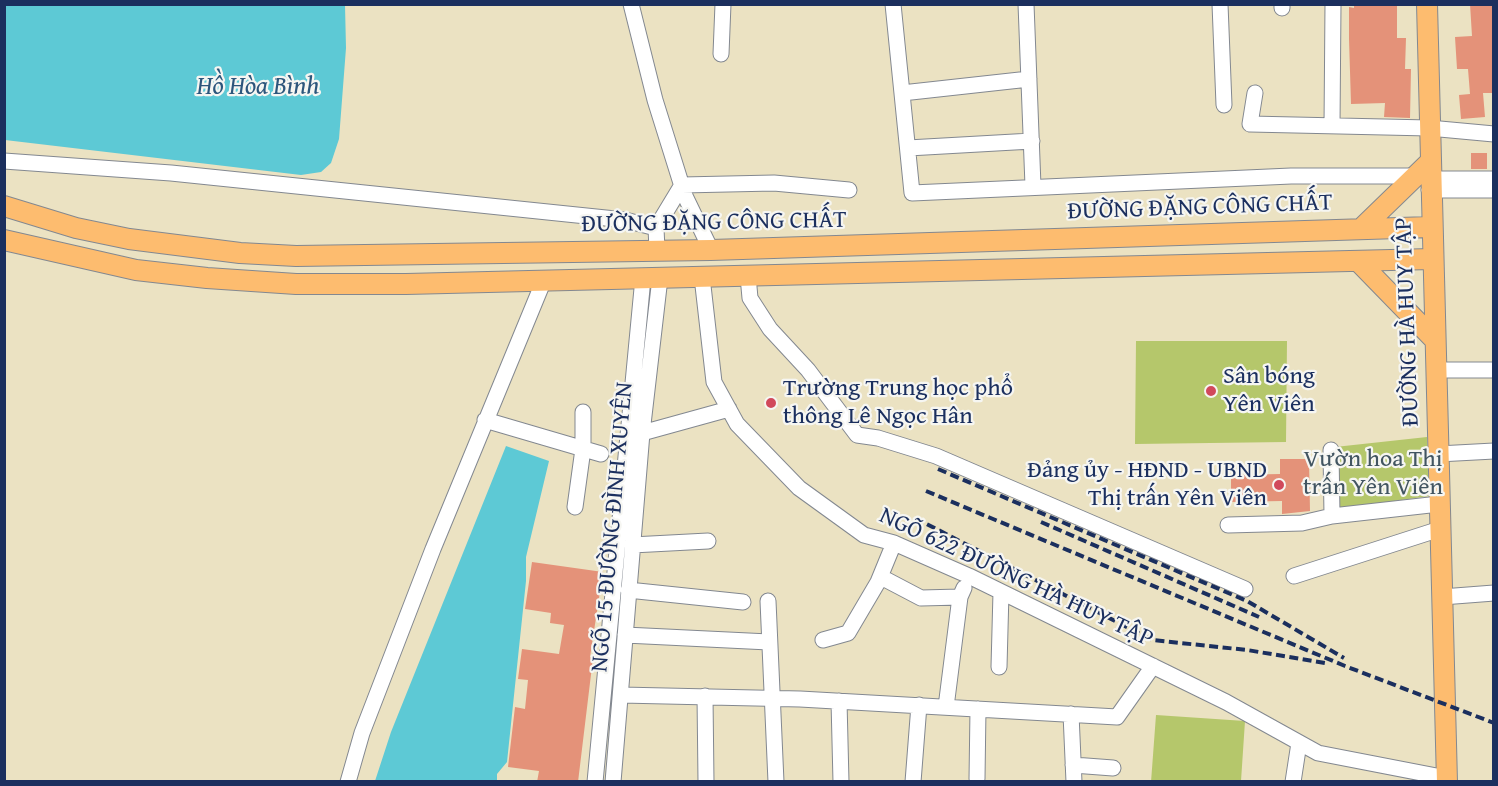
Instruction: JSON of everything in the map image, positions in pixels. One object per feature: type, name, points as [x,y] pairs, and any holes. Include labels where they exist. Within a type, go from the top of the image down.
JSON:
[{"type":"main road","name":"ĐƯỜNG HÀ HUY TẬP","points":[[1426,4],[1429,128],[1426,177],[1432,259],[1447,780]]},
{"type":"main road","points":[[1364,228],[1426,177]]},
{"type":"main road","name":"ĐƯỜNG ĐẶNG CÔNG CHẤT","points":[[4,206],[76,228],[129,239],[240,253],[358,257],[711,250],[1430,226]]},
{"type":"main road","points":[[4,240],[136,270],[296,284],[756,276],[1432,259]]},
{"type":"main road","points":[[756,276],[762,248]]},
{"type":"main road","points":[[544,252],[544,280]]},
{"type":"main road","points":[[1359,262],[1434,339]]},
{"type":"street","points":[[631,4],[655,100],[682,184],[711,250]]},
{"type":"street","points":[[721,54],[723,4]]},
{"type":"street","points":[[893,4],[912,193],[1291,176],[1494,179]]},
{"type":"street","points":[[1026,4],[1033,186]]},
{"type":"street","points":[[1220,4],[1224,105]]},
{"type":"street","points":[[1332,126],[1333,4]]},
{"type":"street","points":[[902,93],[1029,79]]},
{"type":"street","points":[[1255,93],[1250,124],[1429,128],[1494,134]]},
{"type":"street","points":[[908,148],[1032,141]]},
{"type":"street","points":[[4,160],[171,173],[625,220],[656,228]]},
{"type":"street","points":[[1426,177],[1494,190]]},
{"type":"street","points":[[682,184],[774,183],[849,190]]},
{"type":"street","points":[[657,250],[656,228],[682,184]]},
{"type":"street","points":[[756,276],[750,298],[770,329],[808,370],[857,435],[864,438],[878,438],[936,456],[1245,590]]},
{"type":"street","name":"NGÕ 622 ĐƯỜNG HÀ HUY TẬP","points":[[702,277],[714,382],[737,424],[799,488],[864,535],[894,543],[969,576],[1226,702],[1318,753],[1447,780]]},
{"type":"street","name":"NGÕ 15 ĐƯỜNG ĐÌNH XUYÊN","points":[[614,782],[628,590],[622,572],[632,545],[652,278]]},
{"type":"street","name":"NGÕ 15 ĐƯỜNG ĐÌNH XUYÊN","points":[[595,782],[622,572],[652,278]]},
{"type":"street","points":[[348,782],[362,733],[485,420],[544,280]]},
{"type":"street","points":[[1435,370],[1494,370]]},
{"type":"street","points":[[642,434],[729,409]]},
{"type":"street","points":[[575,507],[583,449],[583,412]]},
{"type":"street","points":[[485,420],[601,454]]},
{"type":"street","points":[[1331,450],[1332,516]]},
{"type":"street","points":[[1437,454],[1494,451]]},
{"type":"street","points":[[1228,525],[1302,523],[1332,516],[1439,504]]},
{"type":"street","points":[[1294,576],[1440,529]]},
{"type":"street","points":[[632,545],[708,541]]},
{"type":"street","points":[[824,640],[848,633],[881,576],[894,543]]},
{"type":"street","points":[[881,576],[921,598],[960,597]]},
{"type":"street","points":[[946,707],[960,597],[969,576]]},
{"type":"street","points":[[628,590],[743,602]]},
{"type":"street","points":[[999,667],[1001,592]]},
{"type":"street","points":[[1442,597],[1494,593]]},
{"type":"street","points":[[768,601],[776,782]]},
{"type":"street","points":[[625,635],[769,642]]},
{"type":"street","points":[[621,695],[839,701],[1117,717],[1153,666]]},
{"type":"street","points":[[705,696],[706,782]]},
{"type":"street","points":[[839,701],[841,782]]},
{"type":"street","points":[[913,782],[919,705]]},
{"type":"street","points":[[976,778],[978,709]]},
{"type":"street","points":[[1071,714],[1074,782]]},
{"type":"street","points":[[1293,782],[1299,743]]},
{"type":"street","points":[[1073,765],[1113,768]]},
{"type":"green space","name":"Sân bóng Yên Viên","points":[[1136,341],[1287,341],[1286,442],[1135,444]]},
{"type":"green space","name":"Vườn hoa Thị trấn Yên Viên","points":[[1427,437],[1429,496],[1340,509],[1335,447]]},
{"type":"green space","points":[[1156,715],[1245,721],[1241,781],[1151,782]]},
{"type":"water","name":"Hồ Hòa Bình","points":[[5,4],[345,5],[346,48],[339,139],[331,163],[321,172],[301,175],[5,140]]},
{"type":"water","points":[[506,446],[549,461],[526,557],[526,581],[507,762],[497,774],[497,781],[375,781],[391,732]]},
{"type":"building","points":[[1354,4],[1397,4],[1397,38],[1406,38],[1405,69],[1411,69],[1410,118],[1384,117],[1385,103],[1351,104],[1349,7],[1354,8]]},
{"type":"building","points":[[1470,4],[1494,4],[1494,93],[1483,93],[1485,117],[1461,119],[1459,95],[1470,94],[1468,69],[1457,69],[1455,37],[1472,36]]},
{"type":"building","points":[[1471,153],[1487,153],[1487,169],[1471,169]]},
{"type":"building","points":[[1280,459],[1309,459],[1310,511],[1282,514],[1282,501],[1231,502],[1231,475],[1280,474]]},
{"type":"building","points":[[532,562],[603,572],[590,657],[593,658],[578,782],[537,782],[539,771],[508,767],[515,707],[525,709],[528,680],[518,679],[522,649],[559,654],[564,625],[550,623],[551,613],[525,609]]},
{"type":"railway","points":[[938,469],[1247,601],[1344,658]]},
{"type":"railway","points":[[926,491],[1345,666],[1494,723]]},
{"type":"railway","points":[[915,518],[1152,640],[1247,650],[1325,663]]},
{"type":"railway","points":[[1041,522],[1259,617]]},
{"type":"place","name":"Sân bóng Yên Viên","points":[[1211,391]]},
{"type":"place","name":"Trường Trung học phổ thông Lê Ngọc Hân","points":[[771,403]]},
{"type":"place","name":"Đảng ủy - HĐND - UBND Thị trấn Yên Viên","points":[[1279,485]]}]
